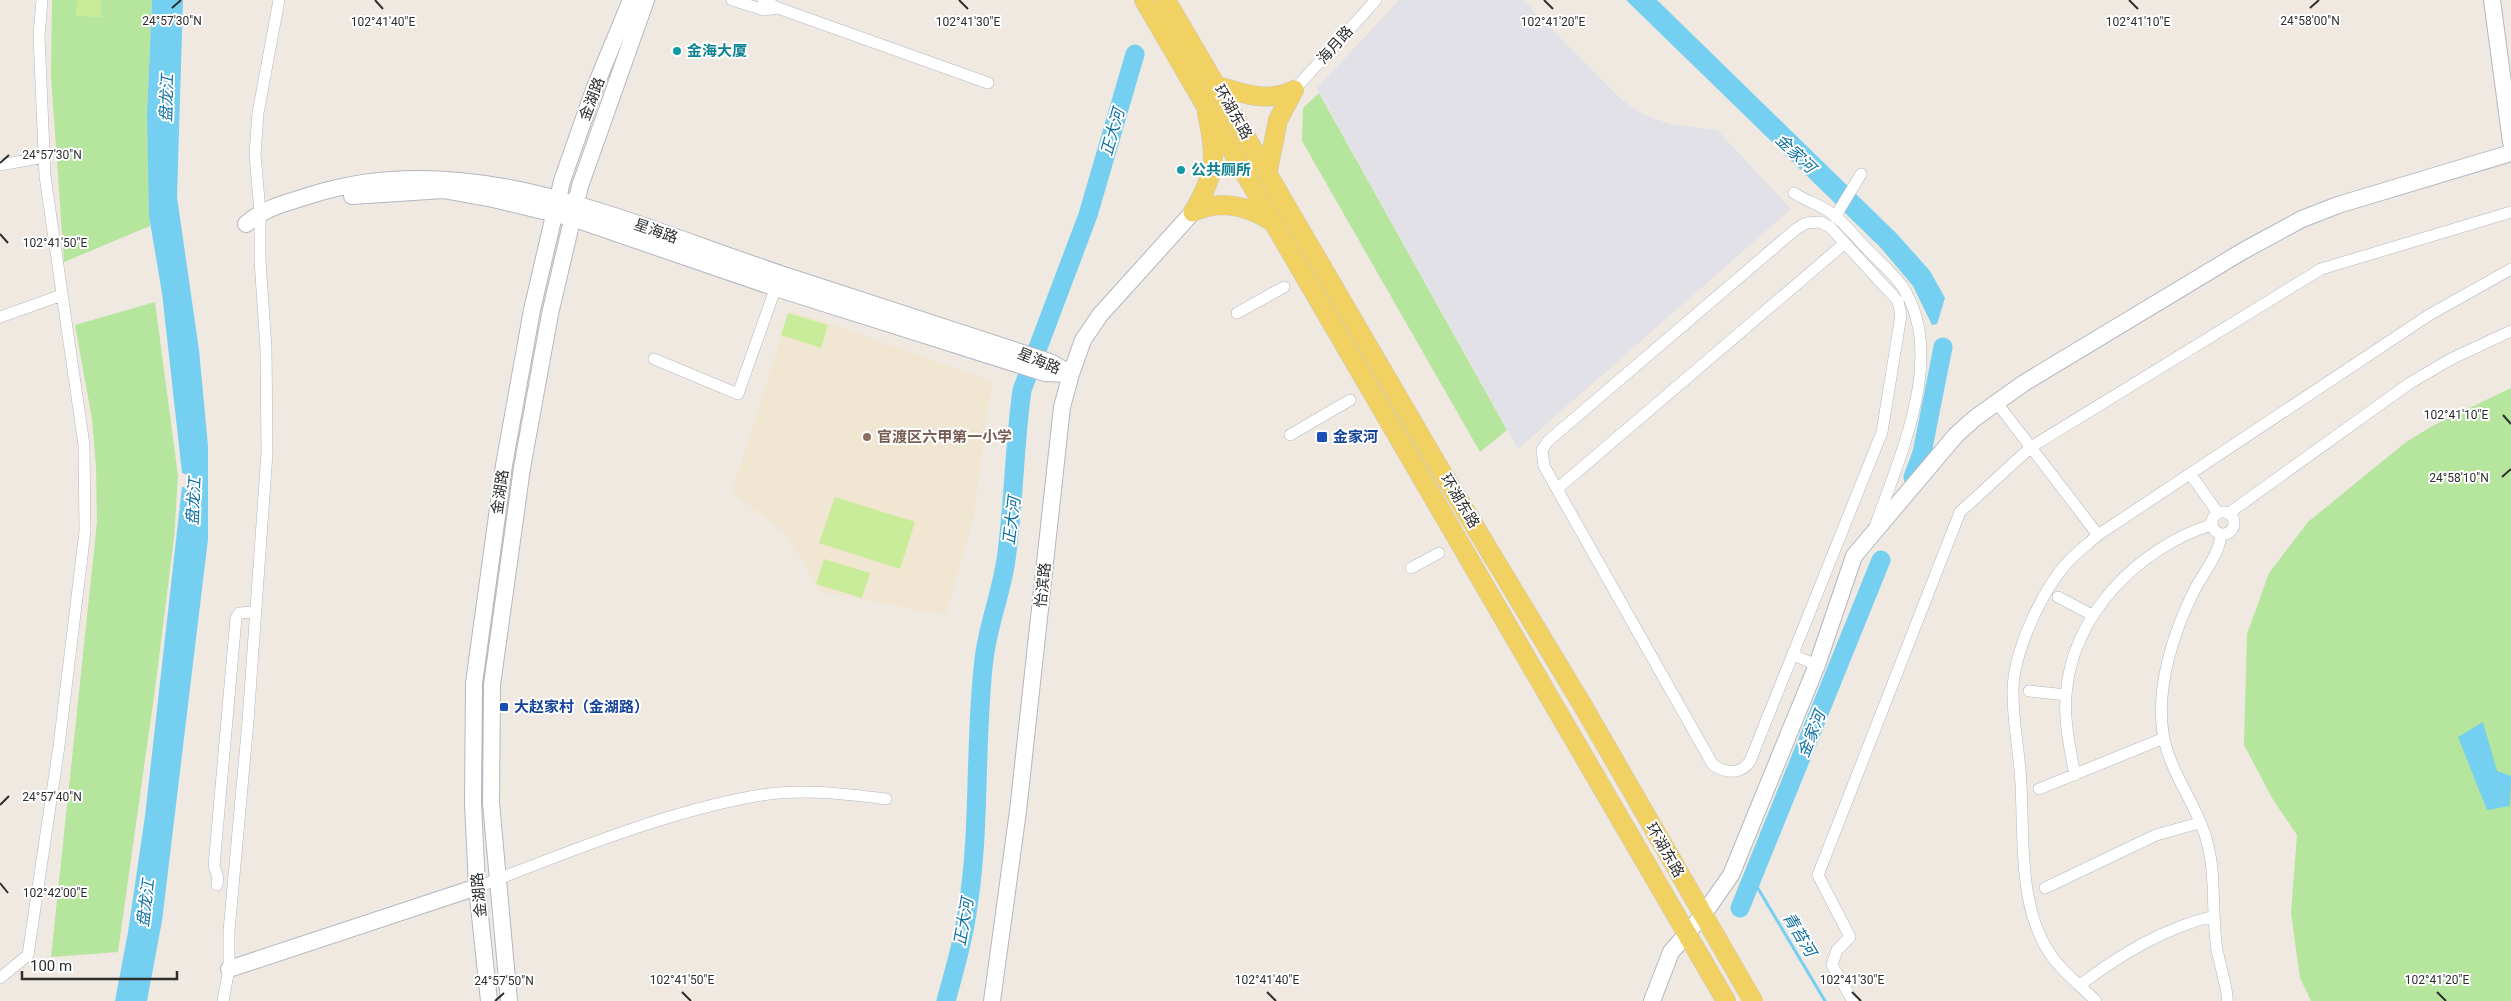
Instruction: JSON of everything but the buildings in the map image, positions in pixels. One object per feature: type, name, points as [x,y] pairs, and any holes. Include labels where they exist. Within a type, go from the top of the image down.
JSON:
[{"type":"main road","name":"环湖东路","points":[[1144,0],[1203,98],[1726,1001]]},
{"type":"main road","name":"环湖东路","points":[[1166,0],[1268,171],[1437,464],[1583,706],[1754,1001]]},
{"type":"main road","points":[[1218,86],[1253,96],[1280,97],[1294,90]]},
{"type":"main road","points":[[1268,171],[1278,120],[1294,90]]},
{"type":"main road","points":[[1193,212],[1209,184],[1214,165],[1211,132],[1203,98]]},
{"type":"main road","points":[[1193,212],[1205,206],[1230,205],[1260,214],[1276,224]]},
{"type":"street","points":[[0,978],[28,955],[59,746],[85,531],[84,445],[44,157],[40,46],[42,0]]},
{"type":"street","points":[[223,1001],[229,969],[229,931],[248,721],[268,427],[260,217],[255,154],[258,113],[279,0]]},
{"type":"street","name":"金湖路","points":[[489,1001],[477,887],[473,804],[474,683],[504,466],[532,310],[562,181],[596,87],[632,0]]},
{"type":"street","name":"金湖路","points":[[509,1001],[491,803],[492,685],[522,468],[550,314],[580,186],[646,0]]},
{"type":"street","points":[[732,0],[764,10],[778,8]]},
{"type":"street","points":[[763,0],[778,8],[988,83]]},
{"type":"street","name":"海月路","points":[[1294,90],[1376,0]]},
{"type":"street","points":[[2492,0],[2511,142]]},
{"type":"street","points":[[1652,1001],[1672,952],[1703,915],[1731,875],[1816,666],[1854,556],[1956,435],[1975,418],[2024,383],[2218,266],[2302,219],[2338,205],[2511,153]]},
{"type":"street","points":[[0,165],[44,157]]},
{"type":"street","points":[[1838,213],[1861,174]]},
{"type":"street","name":"星海路","points":[[260,217],[319,193],[359,183],[403,178],[453,179],[502,186],[556,207],[574,211],[778,281],[1070,374]]},
{"type":"street","points":[[1794,193],[1838,213],[1903,287],[1914,314],[1920,340],[1921,368],[1917,398],[1908,432],[1874,531]]},
{"type":"street","name":"怡滨路","points":[[992,1001],[1016,820],[1062,407],[1070,374],[1083,340],[1100,315],[1193,212]]},
{"type":"street","points":[[1853,1001],[1832,965],[1836,950],[1850,937],[1818,874],[1960,512],[2031,447],[2321,268],[2511,212]]},
{"type":"street","points":[[1806,222],[1820,222],[1830,227],[1845,243],[1898,301],[1901,315],[1882,432],[1836,549],[1745,768],[1737,771],[1722,770],[1714,765],[1544,466],[1542,450],[1548,441],[1806,222]]},
{"type":"street","points":[[1557,489],[1845,243]]},
{"type":"street","points":[[2096,1001],[2053,958],[2041,936],[2031,910],[2026,881],[2021,776],[2013,693],[2016,669],[2027,631],[2042,599],[2067,563],[2098,535],[2191,475],[2429,315],[2511,269]]},
{"type":"street","points":[[654,359],[738,394],[778,281]]},
{"type":"street","points":[[1237,313],[1284,287]]},
{"type":"street","points":[[0,318],[62,295]]},
{"type":"street","points":[[2191,475],[2223,513],[2234,521],[2232,529],[2228,533],[2221,534],[2215,531],[2212,524],[2213,517],[2223,513],[2410,383],[2451,359],[2511,331]]},
{"type":"street","points":[[1290,435],[1350,400]]},
{"type":"street","points":[[1997,403],[2098,535]]},
{"type":"street","points":[[2075,775],[2069,746],[2066,695],[2076,652],[2092,615],[2118,582],[2151,557],[2191,531],[2212,524]]},
{"type":"street","points":[[2221,534],[2220,545],[2193,593],[2179,626],[2165,677],[2161,706],[2168,757],[2206,836],[2213,870],[2216,944],[2221,975],[2229,996],[2227,1001]]},
{"type":"street","points":[[1836,549],[1854,556]]},
{"type":"street","points":[[1411,568],[1439,553]]},
{"type":"street","points":[[2058,598],[2092,615]]},
{"type":"street","points":[[217,885],[218,878],[214,866],[236,618],[239,613],[254,612]]},
{"type":"street","points":[[1792,655],[1816,666]]},
{"type":"street","points":[[2029,691],[2066,695]]},
{"type":"street","points":[[2039,790],[2164,738]]},
{"type":"street","points":[[229,969],[477,887],[669,818],[752,796],[830,792],[886,799]]},
{"type":"street","points":[[2045,888],[2156,835],[2199,823]]},
{"type":"street","points":[[2080,985],[2114,959],[2148,941],[2184,923],[2214,916]]},
{"type":"shaded area","points":[[1399,0],[1523,0],[1623,101],[1642,114],[1670,124],[1717,130],[1791,209],[1518,449],[1317,88]]},
{"type":"shaded area","name":"官渡区六甲第一小学","points":[[790,310],[992,381],[973,520],[946,615],[821,592],[786,534],[732,492]]},
{"type":"green space","points":[[52,0],[152,0],[147,114],[150,226],[64,262],[51,76]]},
{"type":"green space","points":[[77,0],[101,0],[101,17],[76,16]]},
{"type":"green space","points":[[1319,93],[1507,430],[1480,452],[1302,141],[1303,108]]},
{"type":"green space","points":[[155,302],[178,476],[174,538],[155,689],[118,952],[51,957],[97,522],[96,467],[92,419],[75,325]]},
{"type":"green space","points":[[788,313],[828,325],[821,348],[781,335]]},
{"type":"green space","points":[[2511,388],[2511,1001],[2311,1001],[2300,978],[2291,913],[2297,835],[2272,798],[2244,745],[2247,634],[2269,573],[2308,522],[2406,442],[2436,424]]},
{"type":"green space","points":[[835,497],[915,522],[900,569],[819,543]]},
{"type":"green space","points":[[824,559],[870,573],[862,598],[816,584]]},
{"type":"water","name":"盘龙江","points":[[152,0],[183,0],[177,197],[199,350],[208,446],[208,539],[162,921],[147,1001],[115,1001],[128,932],[145,816],[182,487],[187,487],[188,475],[182,473],[162,293],[149,216],[147,114]]},
{"type":"water","points":[[1626,0],[1657,0],[1897,234],[1930,271],[1945,298],[1937,324],[1932,325],[1913,286],[1881,248]]},
{"type":"water","points":[[2483,722],[2497,771],[2511,776],[2510,806],[2487,810],[2458,737]]},
{"type":"waterway","name":"正大河","points":[[946,1001],[963,935],[971,881],[984,659],[988,634],[1006,560],[1022,390],[1088,215],[1135,54]]},
{"type":"waterway","name":"金家河","points":[[1913,477],[1922,453],[1943,347]]},
{"type":"waterway","name":"金家河","points":[[1740,908],[1881,560]]},
{"type":"waterway","name":"青苔河","points":[[1753,880],[1825,1001]]},
{"type":"place","name":"金海大厦","points":[[677,51]]},
{"type":"place","name":"公共厕所","points":[[1181,170]]},
{"type":"place","name":"官渡区六甲第一小学","points":[[867,437]]},
{"type":"place","name":"金家河","points":[[1322,437]]},
{"type":"place","name":"大赵家村（金湖路）","points":[[504,707]]}]
